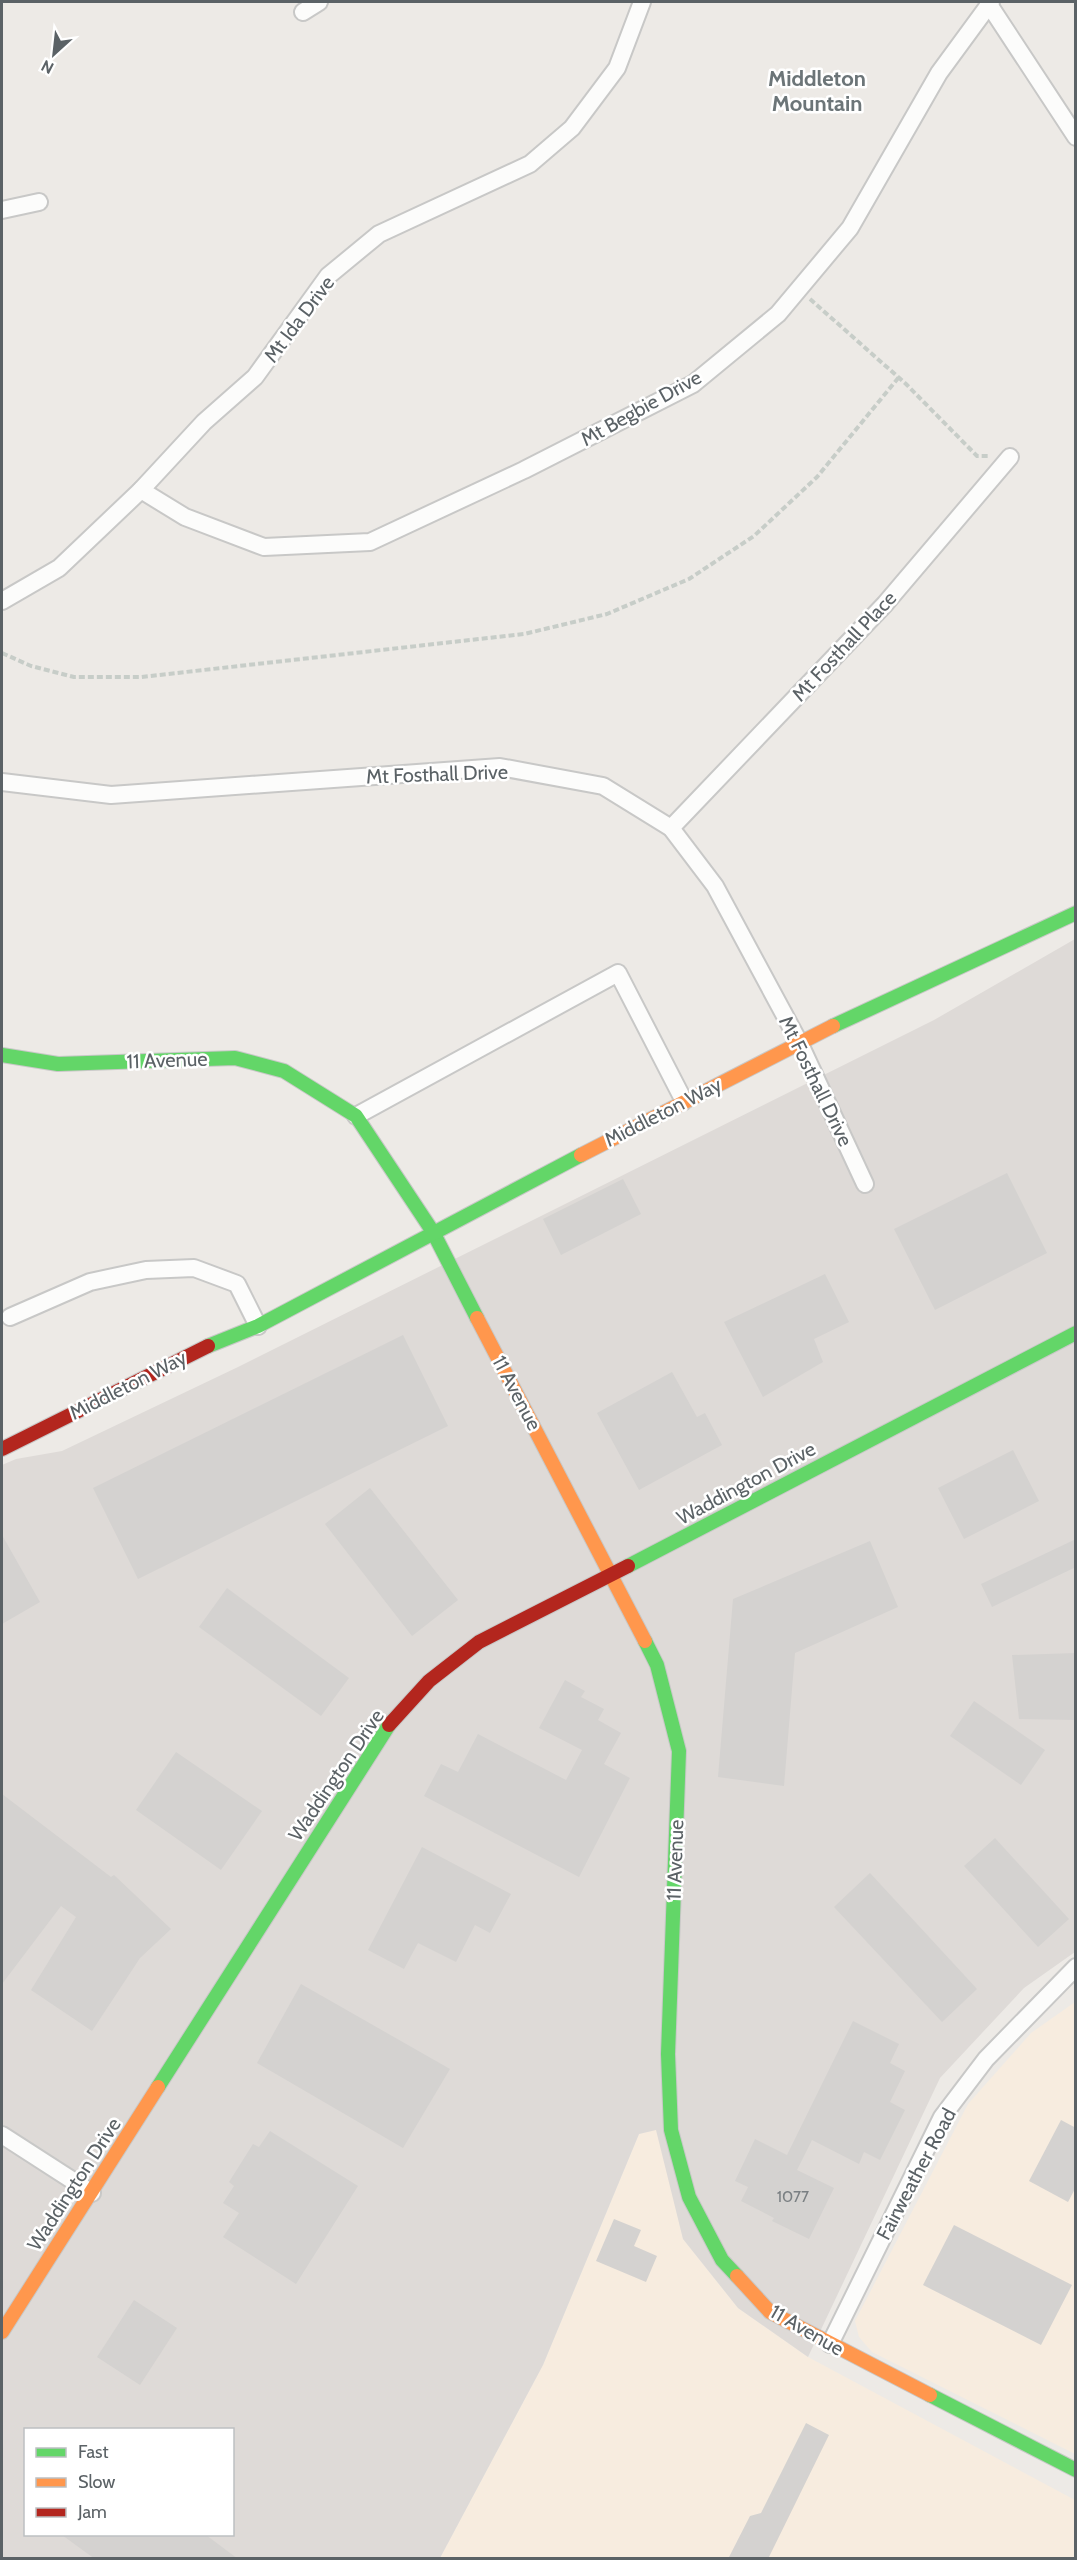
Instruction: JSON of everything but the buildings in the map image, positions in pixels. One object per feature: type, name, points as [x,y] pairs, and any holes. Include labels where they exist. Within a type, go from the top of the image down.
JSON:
[{"type":"street","points":[[303,12],[319,2]]},
{"type":"street","name":"Mt Ida Drive","points":[[2,601],[59,568],[141,490],[204,422],[255,377],[328,276],[370,241],[379,234],[530,164],[572,128],[617,68],[642,2]]},
{"type":"street","points":[[989,2],[1076,137]]},
{"type":"street","name":"Mt Begbie Drive","points":[[141,490],[185,517],[264,548],[370,542],[524,470],[693,384],[778,314],[850,228],[939,73],[989,2]]},
{"type":"street","points":[[2,210],[39,202]]},
{"type":"street","name":"Mt Fosthall Place","points":[[671,828],[885,604],[1011,458]]},
{"type":"street","name":"Mt Fosthall Drive","points":[[2,782],[111,795],[500,767],[603,786],[671,828],[716,886],[799,1042],[865,1184]]},
{"type":"street","name":"Middleton Way","points":[[2,1449],[198,1350],[258,1326],[433,1232],[799,1042],[1076,913]]},
{"type":"street","points":[[356,1116],[618,973],[684,1101]]},
{"type":"street","name":"11 Avenue","points":[[2,1055],[58,1064],[235,1058],[284,1071],[356,1116],[433,1232],[657,1665],[679,1751],[668,2054],[671,2130],[689,2197],[722,2260],[770,2312],[1076,2470]]},
{"type":"street","points":[[10,1317],[90,1282],[146,1270],[194,1268],[237,1284],[258,1326]]},
{"type":"street","name":"Waddington Drive","points":[[2,2332],[386,1729],[429,1681],[479,1642],[1076,1333]]},
{"type":"street","name":"Fairweather Road","points":[[830,2344],[942,2117],[986,2059],[1076,1967]]},
{"type":"street","points":[[2,2135],[92,2193]]},
{"type":"path","points":[[827,314],[899,377],[977,456],[1011,458]]},
{"type":"path","points":[[2,653],[31,666],[74,678],[141,677],[524,634],[607,614],[689,579],[754,536],[817,477],[899,377]]},
{"type":"shaded area","points":[[1075,939],[1075,1952],[1024,1988],[940,2078],[808,2357],[738,2308],[683,2239],[656,2130],[639,2134],[543,2365],[440,2558],[2,2558],[2,1465],[16,1459],[62,1451],[238,1367],[934,1020]]},
{"type":"shaded area","points":[[1075,2002],[1075,2454],[872,2352],[859,2337],[855,2321],[968,2104],[1031,2033]]},
{"type":"shaded area","points":[[657,2129],[683,2239],[738,2308],[808,2357],[1075,2500],[1075,2558],[440,2558],[543,2365],[639,2134]]},
{"type":"traffic: fast","points":[[833,1026],[1076,913]]},
{"type":"traffic: fast","points":[[2,1055],[58,1064],[235,1058],[284,1071],[356,1116],[433,1232],[477,1318]]},
{"type":"traffic: fast","points":[[208,1346],[258,1326],[581,1155]]},
{"type":"traffic: fast","points":[[628,1566],[1076,1333]]},
{"type":"traffic: fast","points":[[645,1641],[657,1665],[679,1751],[668,2054],[671,2130],[689,2197],[722,2260],[737,2276]]},
{"type":"traffic: fast","points":[[158,2087],[389,1725]]},
{"type":"traffic: fast","points":[[930,2395],[1076,2470]]},
{"type":"traffic: slow","points":[[581,1155],[833,1026]]},
{"type":"traffic: slow","points":[[477,1318],[645,1641]]},
{"type":"traffic: slow","points":[[2,2332],[158,2087]]},
{"type":"traffic: slow","points":[[737,2276],[770,2312],[930,2395]]},
{"type":"traffic: jam","points":[[2,1449],[208,1346]]},
{"type":"traffic: jam","points":[[389,1725],[429,1681],[479,1642],[628,1566]]},
{"type":"district","name":"Middleton Mountain","points":[[817,90]]}]
